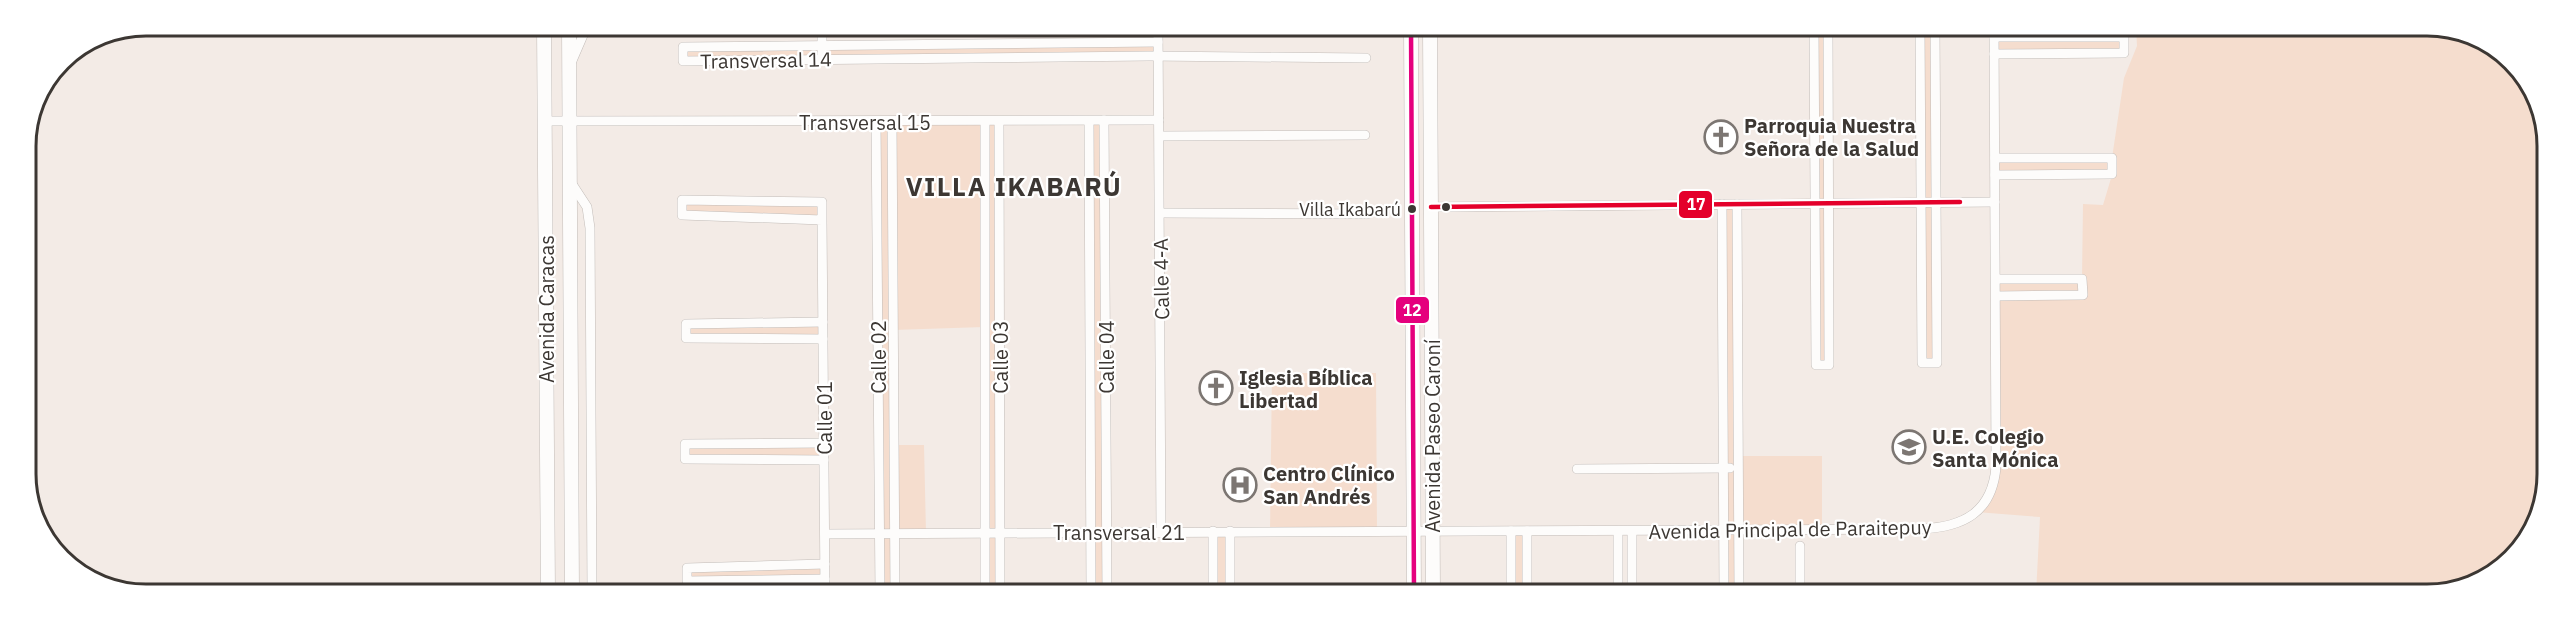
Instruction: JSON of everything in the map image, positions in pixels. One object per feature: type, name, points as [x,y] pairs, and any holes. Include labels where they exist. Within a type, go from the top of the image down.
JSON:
[{"type":"street","name":"Avenida Caracas","points":[[544,36],[548,584]]},
{"type":"street","name":"Avenida Caracas","points":[[569,36],[572,584]]},
{"type":"street","name":"Avenida Caracas","points":[[570,65],[583,36]]},
{"type":"street","points":[[822,36],[822,60]]},
{"type":"street","name":"Calle 4-A","points":[[1158,36],[1161,532]]},
{"type":"street","name":"Avenida Paseo Caroní","points":[[1411,36],[1413,584]]},
{"type":"street","name":"Avenida Paseo Caroní","points":[[1430,36],[1433,584]]},
{"type":"street","points":[[1814,36],[1816,365],[1829,365],[1828,36]]},
{"type":"street","points":[[1920,36],[1922,363],[1937,363],[1935,36]]},
{"type":"street","name":"Avenida Principal de Paraitepuy","points":[[1413,531],[1938,528],[1959,524],[1976,512],[1992,487],[1996,467],[1994,36]]},
{"type":"street","points":[[1994,54],[2124,53],[2124,37],[2098,36]]},
{"type":"street","name":"Transversal 14","points":[[1158,42],[683,47],[683,61],[1071,57],[1366,58]]},
{"type":"street","points":[[1071,43],[1071,57]]},
{"type":"street","points":[[990,44],[990,58]]},
{"type":"street","points":[[922,45],[922,59]]},
{"type":"street","name":"Calle 04","points":[[1104,120],[1107,584]]},
{"type":"street","name":"Transversal 15","points":[[545,121],[1160,120]]},
{"type":"street","name":"Calle 03","points":[[984,121],[985,584]]},
{"type":"street","name":"Calle 03","points":[[999,121],[1000,584]]},
{"type":"street","name":"Calle 04","points":[[1089,121],[1091,584]]},
{"type":"street","name":"Calle 02","points":[[876,122],[880,584]]},
{"type":"street","name":"Calle 02","points":[[892,122],[895,584]]},
{"type":"street","points":[[1160,136],[1365,135]]},
{"type":"street","points":[[1995,158],[2112,158],[2112,174],[1995,175]]},
{"type":"street","points":[[570,181],[587,207],[590,228],[592,584]]},
{"type":"street","points":[[877,196],[893,195]]},
{"type":"street","name":"Calle 01","points":[[822,220],[682,215],[682,200],[822,202],[825,584]]},
{"type":"street","points":[[1431,207],[1995,202]]},
{"type":"street","points":[[1722,204],[1724,584]]},
{"type":"street","points":[[1737,204],[1739,584]]},
{"type":"street","points":[[1160,213],[1368,214]]},
{"type":"street","points":[[1996,279],[2082,279],[2082,295],[1996,296]]},
{"type":"street","points":[[823,322],[686,324],[686,338],[823,339]]},
{"type":"street","points":[[985,327],[1000,326]]},
{"type":"street","points":[[1090,328],[1106,327]]},
{"type":"street","points":[[878,330],[893,330]]},
{"type":"street","points":[[1723,366],[1737,365]]},
{"type":"street","points":[[824,443],[685,444],[685,459],[824,460]]},
{"type":"street","points":[[1577,469],[1738,468]]},
{"type":"street","points":[[1213,531],[1214,584]]},
{"type":"street","points":[[1230,531],[1230,584]]},
{"type":"street","name":"Transversal 21","points":[[825,534],[1413,531]]},
{"type":"street","points":[[1510,531],[1511,584]]},
{"type":"street","points":[[1527,531],[1527,584]]},
{"type":"street","points":[[1618,531],[1618,584]]},
{"type":"street","points":[[1632,531],[1632,584]]},
{"type":"street","points":[[1800,546],[1800,584]]},
{"type":"street","points":[[825,564],[687,568],[687,581],[825,579]]},
{"type":"shaded area","points":[[1814,36],[1828,36],[1829,365],[1816,365]]},
{"type":"shaded area","points":[[1920,36],[1935,36],[1937,363],[1922,363]]},
{"type":"shaded area","points":[[2136,36],[2442,37],[2469,44],[2482,51],[2505,68],[2514,79],[2529,104],[2537,138],[2537,482],[2531,510],[2522,529],[2505,552],[2488,566],[2469,576],[2435,584],[2037,584],[2040,517],[1976,512],[1992,487],[1996,279],[2082,279],[2083,204],[2103,205],[2112,175],[1995,175],[1995,158],[2112,158],[2124,78],[2137,46]]},
{"type":"shaded area","points":[[1994,37],[2124,37],[2124,53],[1994,54]]},
{"type":"shaded area","points":[[1159,42],[1159,56],[683,61],[683,47]]},
{"type":"shaded area","points":[[999,121],[1000,584],[985,584],[984,327],[893,330],[894,445],[924,445],[926,533],[895,533],[895,584],[880,584],[877,122]]},
{"type":"shaded area","points":[[1089,121],[1104,121],[1107,584],[1091,584]]},
{"type":"shaded area","points":[[682,200],[822,202],[822,218],[682,215]]},
{"type":"shaded area","points":[[1722,204],[1737,204],[1738,456],[1822,456],[1822,530],[1738,530],[1739,584],[1724,584]]},
{"type":"shaded area","points":[[823,322],[823,338],[686,338],[686,324]]},
{"type":"shaded area","points":[[1272,373],[1376,373],[1377,531],[1270,532]]},
{"type":"shaded area","points":[[824,443],[824,460],[685,459],[685,444]]},
{"type":"shaded area","points":[[1213,531],[1230,531],[1230,584],[1213,584]]},
{"type":"shaded area","points":[[1511,531],[1527,531],[1527,584],[1511,584]]},
{"type":"shaded area","points":[[824,564],[824,579],[687,581],[687,568]]},
{"type":"transit line","name":"12","points":[[1411,36],[1414,584]]},
{"type":"transit line","name":"17","points":[[1431,207],[1960,202]]},
{"type":"place","name":"Parroquia Nuestra Señora de la Salud","points":[[1721,137]]},
{"type":"place","name":"Villa Ikabarú","points":[[1412,209]]},
{"type":"place","name":"Iglesia Bíblica Libertad","points":[[1216,388]]},
{"type":"place","name":"U.E. Colegio Santa Mónica","points":[[1909,447]]},
{"type":"place","name":"Centro Clínico San Andrés","points":[[1240,485]]},
{"type":"district","name":"VILLA IKABARÚ","points":[[1014,186]]}]
